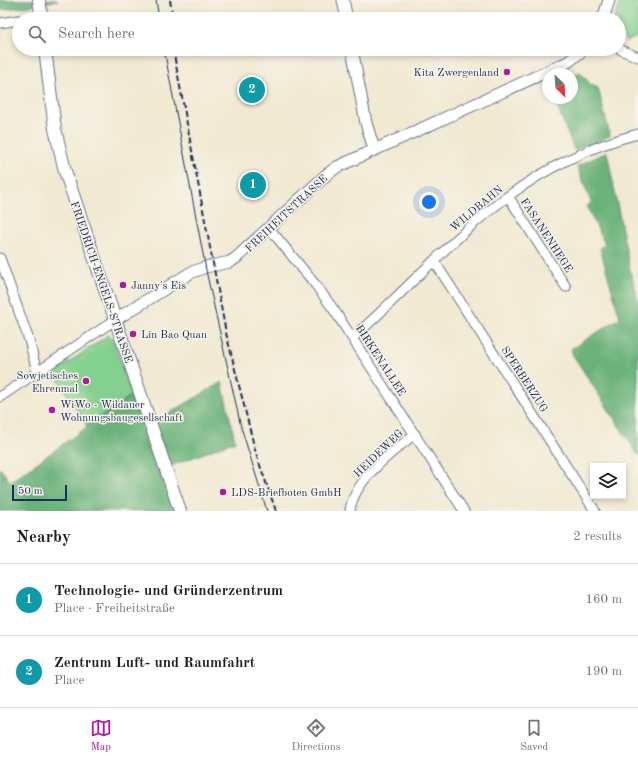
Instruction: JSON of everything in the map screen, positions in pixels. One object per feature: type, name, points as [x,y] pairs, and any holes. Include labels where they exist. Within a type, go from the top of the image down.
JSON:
[{"type":"main road","name":"FRIEDRICH-ENGELS-STRASSE","points":[[46,56],[55,129],[63,163],[180,511]]},
{"type":"street","points":[[343,0],[346,12]]},
{"type":"street","points":[[605,12],[609,0]]},
{"type":"street","points":[[0,23],[12,21]]},
{"type":"street","points":[[626,52],[638,57]]},
{"type":"street","points":[[353,56],[366,123],[374,149]]},
{"type":"street","name":"FREIHEITSTRASSE","points":[[0,398],[115,320],[190,273],[206,267],[230,262],[236,258],[326,175],[337,167],[557,67],[576,56]]},
{"type":"street","name":"WILDBAHN","points":[[352,337],[488,212],[508,196],[529,182],[576,156],[608,143],[638,135]]},
{"type":"street","name":"FASANENHEGE","points":[[508,196],[566,287]]},
{"type":"street","name":"BIRKENALLEE","points":[[269,228],[315,284],[352,337],[464,511]]},
{"type":"street","points":[[0,258],[29,340],[36,368],[39,372]]},
{"type":"street","name":"SPERBERZUG","points":[[433,262],[442,273],[595,511]]},
{"type":"street","name":"HEIDEWEG","points":[[350,511],[350,506],[359,488],[393,451],[415,434]]},
{"type":"green space","points":[[0,0],[58,0],[0,10]]},
{"type":"green space","points":[[621,0],[638,0],[638,36],[626,42],[626,12],[617,12]]},
{"type":"green space","points":[[580,72],[591,85],[598,88],[610,136],[574,150],[556,104],[578,104],[578,73]]},
{"type":"green space","points":[[607,152],[630,270],[638,301],[638,330],[636,331],[638,339],[638,455],[573,355],[571,349],[620,318],[600,248],[605,244],[587,207],[591,202],[577,166]]},
{"type":"green space","points":[[108,335],[111,336],[113,340],[132,395],[87,426],[54,373]]},
{"type":"green space","points":[[222,382],[235,441],[163,469],[177,511],[0,511],[0,468],[10,482],[132,395],[143,429]]},
{"type":"tram line","points":[[156,0],[158,12]]},
{"type":"tram line","points":[[165,56],[207,275],[241,427],[267,511]]},
{"type":"railway","points":[[170,0],[172,12]]},
{"type":"railway","points":[[174,56],[226,333],[256,454],[276,511]]},
{"type":"place","name":"Kita Zwergenland","points":[[507,72]]},
{"type":"place","name":"Zentrum Luft- und Raumfahrt","points":[[252,90]]},
{"type":"place","name":"Technologie- und Gründerzentrum","points":[[253,185]]},
{"type":"place","name":"Janny's Eis","points":[[123,285]]},
{"type":"place","name":"Lin Bao Quan","points":[[133,334]]},
{"type":"place","name":"Sowjetisches Ehrenmal","points":[[86,381]]},
{"type":"place","name":"WiWo - Wildauer Wohnungsbaugesellschaft","points":[[52,410]]},
{"type":"place","name":"LDS-Briefboten GmbH","points":[[223,492]]}]
